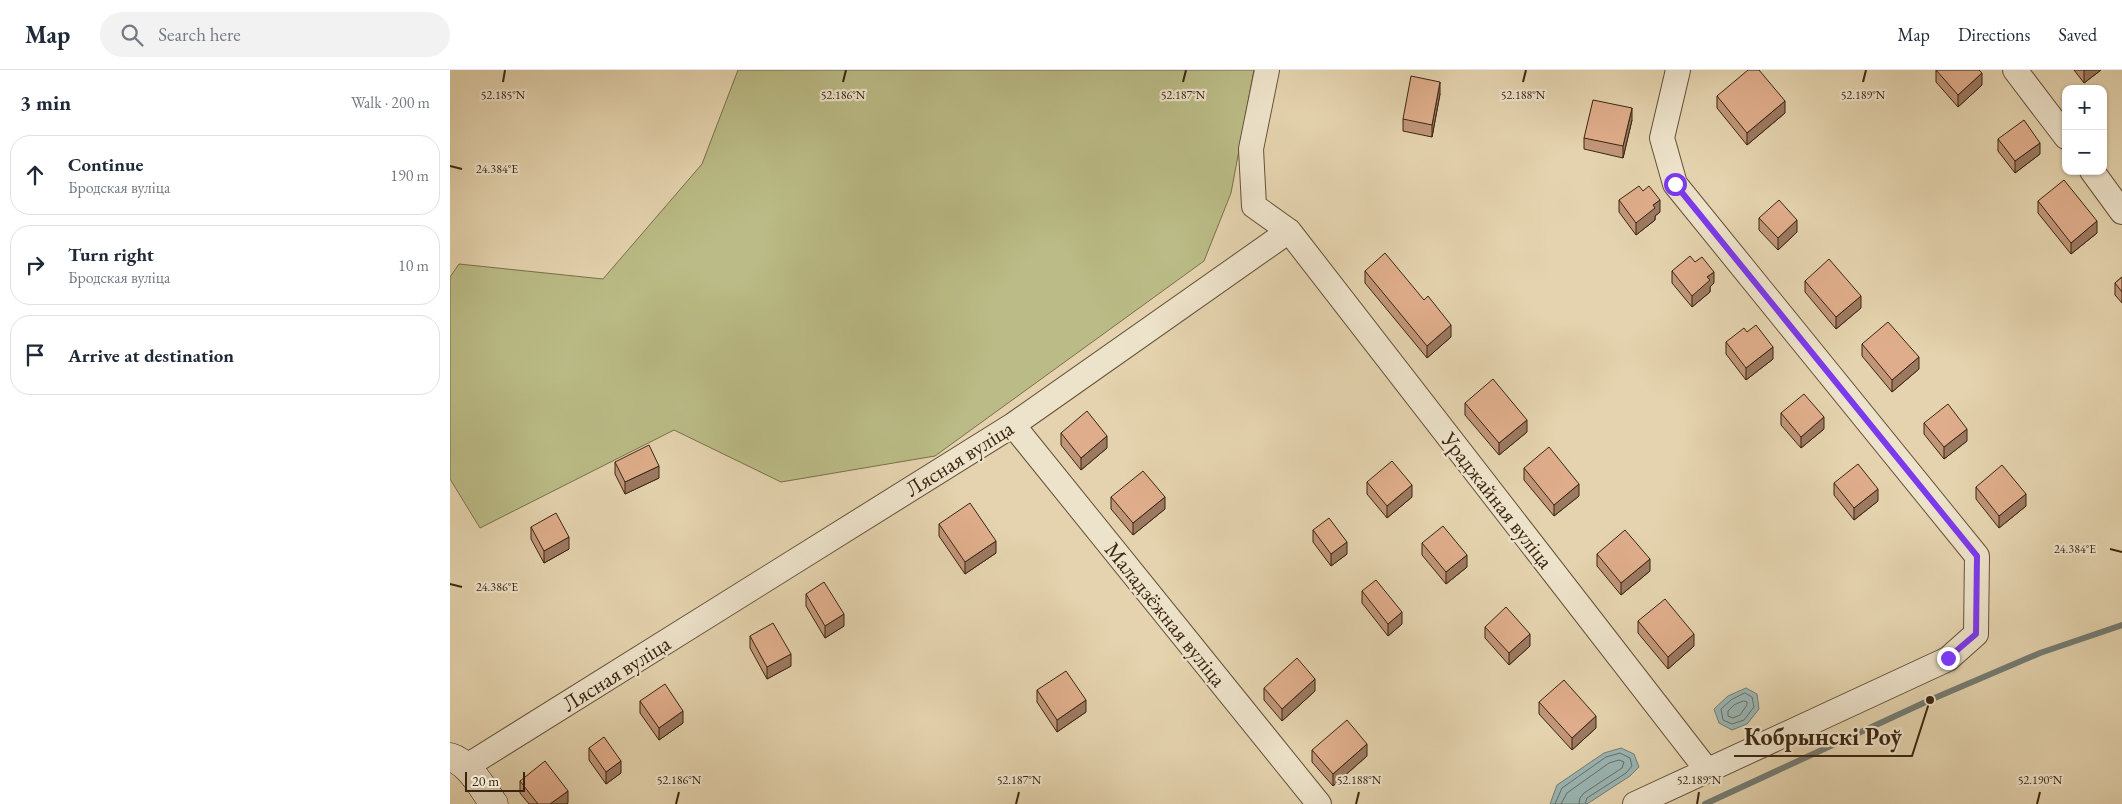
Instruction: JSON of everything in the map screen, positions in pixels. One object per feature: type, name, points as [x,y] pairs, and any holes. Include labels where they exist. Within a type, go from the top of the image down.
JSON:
[{"type":"street","points":[[1268,70],[1251,149],[1254,206],[1289,231]]},
{"type":"street","points":[[1635,804],[1948,658],[1976,634],[1977,556],[1675,184],[1662,138],[1678,70]]},
{"type":"street","points":[[2015,70],[2062,132]]},
{"type":"street","points":[[2095,175],[2122,212]]},
{"type":"street","name":"Лясная вуліца","points":[[458,762],[1013,425],[1289,231]]},
{"type":"street","name":"Ураджайная вуліца","points":[[1289,231],[1707,770]]},
{"type":"street","name":"Маладзёжная вуліца","points":[[1013,425],[1320,804]]},
{"type":"street","points":[[458,762],[494,804]]},
{"type":"green space","points":[[738,70],[1254,70],[1231,193],[1204,261],[935,456],[781,482],[674,430],[480,528],[450,479],[450,277],[459,264],[603,279],[702,164]]},
{"type":"water","points":[[1746,688],[1757,694],[1759,709],[1747,724],[1732,730],[1719,723],[1714,709],[1728,696]]},
{"type":"water","points":[[1621,748],[1634,754],[1639,767],[1630,776],[1587,804],[1550,804],[1557,785],[1604,753]]},
{"type":"building","points":[[1748,70],[1759,70],[1785,101],[1747,133],[1717,96]]},
{"type":"building","points":[[1936,70],[1979,70],[1982,73],[1958,95]]},
{"type":"building","points":[[1411,76],[1440,82],[1432,125],[1403,119]]},
{"type":"building","points":[[1593,100],[1632,108],[1623,146],[1584,138]]},
{"type":"building","points":[[2024,120],[2040,143],[2015,161],[1998,139]]},
{"type":"building","points":[[2064,180],[2097,221],[2071,243],[2038,201]]},
{"type":"building","points":[[1639,186],[1643,191],[1649,186],[1660,200],[1653,205],[1655,208],[1636,223],[1619,200]]},
{"type":"building","points":[[1779,200],[1797,220],[1778,238],[1759,218]]},
{"type":"building","points":[[1385,253],[1424,300],[1428,296],[1451,325],[1427,346],[1365,271]]},
{"type":"building","points":[[1690,256],[1695,262],[1702,257],[1714,272],[1707,277],[1710,280],[1692,296],[1672,271]]},
{"type":"building","points":[[1829,259],[1861,296],[1836,317],[1805,281]]},
{"type":"building","points":[[2122,277],[2122,292],[2115,283]]},
{"type":"building","points":[[1888,322],[1919,357],[1892,380],[1862,344]]},
{"type":"building","points":[[1756,325],[1773,347],[1746,368],[1726,342],[1744,328],[1747,332]]},
{"type":"building","points":[[1493,379],[1527,420],[1499,443],[1465,403]]},
{"type":"building","points":[[1804,394],[1824,417],[1801,437],[1781,413]]},
{"type":"building","points":[[1948,404],[1967,429],[1944,447],[1924,423]]},
{"type":"building","points":[[1087,411],[1107,436],[1081,458],[1061,433]]},
{"type":"building","points":[[649,445],[659,466],[625,482],[615,462]]},
{"type":"building","points":[[1549,447],[1579,484],[1554,505],[1524,468]]},
{"type":"building","points":[[1392,461],[1412,485],[1387,506],[1367,482]]},
{"type":"building","points":[[1858,464],[1878,489],[1854,508],[1834,483]]},
{"type":"building","points":[[2002,465],[2026,494],[1999,516],[1976,487]]},
{"type":"building","points":[[1143,471],[1165,497],[1133,523],[1111,497]]},
{"type":"building","points":[[970,503],[996,541],[965,562],[939,524]]},
{"type":"building","points":[[556,513],[569,537],[544,551],[531,527]]},
{"type":"building","points":[[1329,518],[1347,542],[1331,554],[1313,530]]},
{"type":"building","points":[[1443,526],[1467,555],[1446,572],[1422,543]]},
{"type":"building","points":[[1625,530],[1650,559],[1621,583],[1597,554]]},
{"type":"building","points":[[1376,580],[1402,612],[1388,624],[1362,591]]},
{"type":"building","points":[[824,582],[844,614],[825,626],[806,594]]},
{"type":"building","points":[[1665,599],[1694,634],[1668,657],[1638,621]]},
{"type":"building","points":[[1506,607],[1530,634],[1509,653],[1485,627]]},
{"type":"building","points":[[773,623],[791,654],[767,667],[750,636]]},
{"type":"building","points":[[1297,658],[1315,679],[1282,709],[1264,688]]},
{"type":"building","points":[[1066,671],[1086,700],[1057,720],[1037,690]]},
{"type":"building","points":[[1564,680],[1596,716],[1572,738],[1539,702]]},
{"type":"building","points":[[665,684],[683,711],[659,728],[640,701]]},
{"type":"building","points":[[1347,720],[1367,744],[1333,774],[1312,750]]},
{"type":"building","points":[[604,737],[621,761],[606,772],[589,748]]},
{"type":"building","points":[[545,761],[568,791],[550,804],[538,804],[520,781]]},
{"type":"waterway","points":[[1705,804],[1930,700],[2040,653],[2122,625]]},
{"type":"place","name":"Кобрынскі Роў","points":[[1930,700]]},
{"type":"route","points":[[1675,184],[1977,556],[1976,634],[1948,658]]}]
